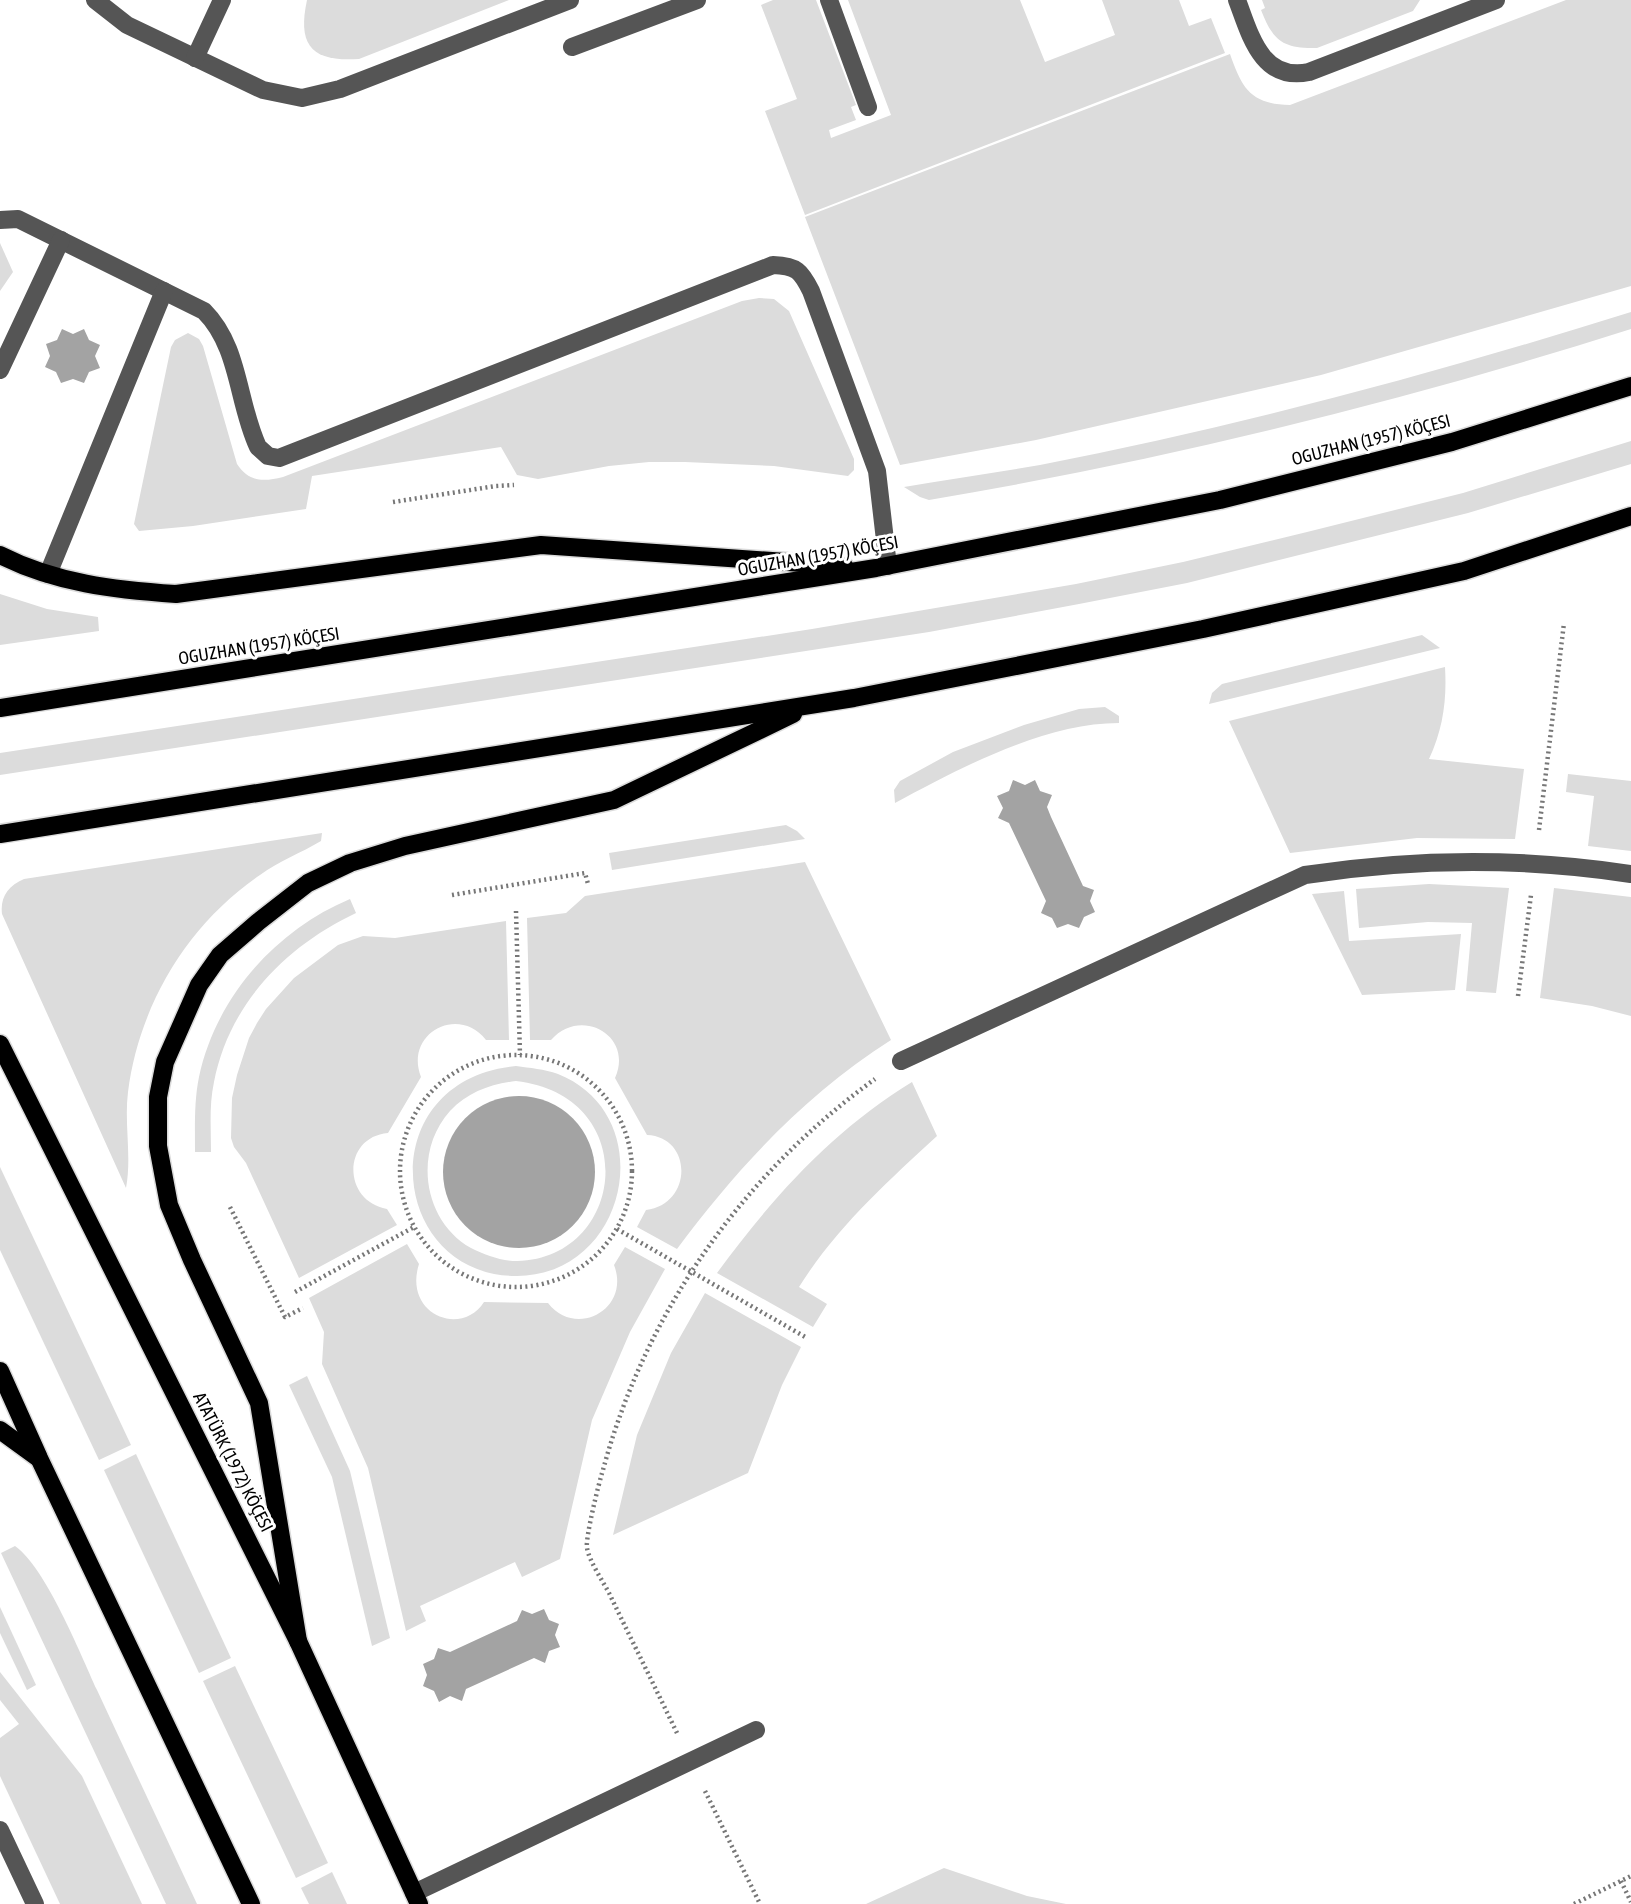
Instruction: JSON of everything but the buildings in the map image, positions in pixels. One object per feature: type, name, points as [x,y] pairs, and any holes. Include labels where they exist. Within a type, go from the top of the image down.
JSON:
[{"type":"main road","name":"OGUZHAN (1957) KÖÇESI","points":[[0,708],[882,567],[1220,500],[1452,442],[1631,386]]},
{"type":"main road","points":[[0,834],[811,706],[1203,629],[1464,571],[1631,516]]},
{"type":"main road","points":[[0,555],[22,566],[89,586],[176,594],[541,545],[882,567]]},
{"type":"main road","points":[[299,1641],[259,1403],[169,1205],[158,1146],[158,1097],[165,1062],[199,985],[220,955],[258,922],[308,883],[350,863],[405,846],[614,800],[811,706]]},
{"type":"main road","name":"ATATÜRK (1972) KÖÇESI","points":[[0,1044],[299,1641],[416,1899]]},
{"type":"main road","points":[[0,1371],[251,1904]]},
{"type":"main road","points":[[0,1430],[39,1458]]},
{"type":"lane","points":[[95,0],[127,25],[262,90],[302,98],[340,89],[570,0]]},
{"type":"lane","points":[[195,58],[222,0]]},
{"type":"lane","points":[[572,47],[697,0]]},
{"type":"lane","points":[[829,0],[868,107]]},
{"type":"lane","points":[[1237,0],[1258,51],[1273,66],[1297,75],[1496,0]]},
{"type":"lane","points":[[0,220],[18,219],[204,311],[217,324],[227,341],[258,447],[268,456],[279,458],[773,265],[789,266],[803,274],[811,291],[871,450],[880,488],[882,567]]},
{"type":"lane","points":[[0,370],[61,240]]},
{"type":"lane","points":[[48,574],[164,291]]},
{"type":"lane","points":[[901,1061],[1305,875],[1363,866],[1432,860],[1534,864],[1631,874]]},
{"type":"lane","points":[[416,1899],[756,1730]]},
{"type":"lane","points":[[0,1829],[35,1904]]},
{"type":"path","points":[[393,502],[514,485]]},
{"type":"path","points":[[1518,996],[1564,623]]},
{"type":"path","points":[[452,895],[586,873],[588,884]]},
{"type":"path","points":[[516,911],[520,1055]]},
{"type":"path","points":[[520,1055],[544,1058],[566,1065],[587,1078],[605,1095],[619,1114],[628,1137],[632,1173],[626,1209],[617,1229],[601,1250],[583,1266],[561,1278],[538,1285],[514,1287],[489,1284],[446,1264],[428,1247],[414,1227],[405,1205],[400,1180],[406,1132],[432,1091],[450,1075],[472,1063],[495,1057],[520,1055]]},
{"type":"path","points":[[760,1904],[587,1547],[600,1479],[614,1427],[651,1343],[691,1272],[743,1201],[786,1154],[855,1093],[901,1061]]},
{"type":"path","points":[[230,1207],[285,1317],[303,1308]]},
{"type":"path","points":[[295,1292],[414,1227]]},
{"type":"path","points":[[617,1229],[807,1338]]},
{"type":"path","points":[[1574,1904],[1631,1876]]},
{"type":"path","points":[[1621,1881],[1631,1902]]},
{"type":"shaded area","points":[[307,0],[509,0],[359,59],[343,59],[319,54],[307,40],[304,16]]},
{"type":"shaded area","points":[[773,0],[816,0],[856,105],[851,107],[856,120],[829,130],[831,138],[891,115],[848,0],[1020,0],[1045,62],[1115,35],[1102,0],[1179,0],[1189,26],[1211,18],[1225,53],[805,215],[765,111],[797,99],[761,5]]},
{"type":"shaded area","points":[[1262,0],[1420,0],[1413,11],[1317,48],[1305,48],[1288,45],[1275,36],[1261,10],[1265,8]]},
{"type":"shaded area","points":[[1566,0],[1631,0],[1631,286],[1321,375],[1036,440],[900,465],[805,217],[1230,54],[1239,76],[1250,92],[1265,101],[1290,105]]},
{"type":"shaded area","points":[[0,243],[13,272],[0,291]]},
{"type":"shaded area","points":[[774,299],[789,311],[854,459],[854,470],[848,476],[774,466],[649,462],[609,466],[538,479],[517,475],[501,447],[312,476],[306,509],[139,531],[134,524],[171,347],[175,340],[188,333],[199,339],[203,346],[237,464],[252,477],[269,480],[283,477],[742,301]]},
{"type":"shaded area","points":[[1631,312],[1631,329],[1458,381],[1283,427],[1107,467],[929,500],[904,487],[1040,465],[1264,416],[1411,377]]},
{"type":"shaded area","points":[[62,329],[73,334],[84,329],[89,340],[100,345],[95,356],[100,368],[89,372],[84,383],[73,379],[61,383],[56,372],[45,367],[50,356],[46,344],[57,340]]},
{"type":"shaded area","points":[[1631,441],[1631,464],[1468,513],[1187,583],[929,632],[0,775],[0,753],[812,629],[1076,584],[1183,562],[1463,493]]},
{"type":"shaded area","points":[[0,594],[47,609],[98,617],[99,631],[0,645]]},
{"type":"shaded area","points":[[1422,635],[1440,648],[1209,704],[1212,693],[1222,684]]},
{"type":"shaded area","points":[[1445,667],[1443,714],[1429,759],[1524,769],[1515,839],[1417,838],[1290,853],[1229,721]]},
{"type":"shaded area","points":[[1105,707],[1119,716],[1119,723],[1091,725],[1032,739],[975,762],[895,803],[894,790],[900,781],[953,752],[1024,725],[1079,709]]},
{"type":"shaded area","points":[[1568,774],[1631,781],[1631,851],[1588,846],[1594,796],[1566,792]]},
{"type":"shaded area","points":[[1013,780],[1025,785],[1035,780],[1040,791],[1052,795],[1047,807],[1051,817],[1083,886],[1094,890],[1090,901],[1095,912],[1084,917],[1079,928],[1068,924],[1057,928],[1052,918],[1041,913],[1046,901],[1009,823],[998,818],[1003,808],[997,796],[1009,791]]},
{"type":"shaded area","points":[[786,825],[805,839],[612,870],[609,853]]},
{"type":"shaded area","points":[[322,833],[321,841],[267,870],[234,895],[189,942],[171,969],[143,1028],[134,1060],[127,1104],[126,1188],[2,914],[2,902],[6,893],[24,879]]},
{"type":"shaded area","points":[[805,862],[891,1040],[830,1084],[775,1134],[724,1189],[677,1249],[637,1227],[646,1210],[661,1205],[672,1196],[679,1184],[681,1171],[679,1158],[673,1147],[662,1139],[647,1135],[615,1078],[619,1063],[617,1050],[611,1039],[601,1030],[576,1026],[563,1030],[551,1040],[530,1040],[527,918],[566,913],[585,896]]},
{"type":"shaded area","points":[[1429,884],[1509,888],[1496,993],[1466,991],[1472,923],[1428,922],[1359,928],[1356,889]]},
{"type":"shaded area","points":[[1554,888],[1631,897],[1631,1016],[1592,1006],[1540,998]]},
{"type":"shaded area","points":[[1344,891],[1349,941],[1461,934],[1455,990],[1362,995],[1312,894]]},
{"type":"shaded area","points":[[350,899],[356,913],[306,942],[284,960],[247,1003],[233,1027],[214,1082],[211,1152],[195,1152],[199,1077],[219,1020],[253,970],[274,948],[323,912]]},
{"type":"shaded area","points":[[506,921],[509,1040],[486,1040],[474,1029],[462,1025],[437,1029],[427,1037],[420,1048],[418,1062],[421,1077],[388,1133],[373,1137],[362,1145],[353,1170],[355,1182],[362,1194],[372,1204],[387,1209],[397,1225],[299,1278],[246,1163],[231,1138],[232,1098],[237,1075],[257,1023],[294,978],[338,945],[363,936],[395,938]]},
{"type":"shaded area","points":[[516,1066],[553,1072],[590,1094],[611,1123],[620,1156],[618,1190],[606,1222],[585,1250],[555,1269],[517,1276],[474,1268],[442,1246],[421,1214],[413,1177],[418,1139],[436,1105],[469,1079]],"holes":[[[516,1081],[557,1093],[585,1115],[601,1144],[605,1176],[598,1207],[581,1234],[554,1253],[511,1261],[471,1248],[455,1236],[442,1221],[434,1204],[428,1165],[438,1128],[457,1104],[472,1094],[498,1084]]]},
{"type":"shaded area","points":[[912,1082],[937,1136],[845,1226],[799,1287],[827,1304],[813,1327],[717,1273],[759,1219],[805,1168],[856,1122]]},
{"type":"shaded area","points":[[519,1096],[548,1101],[573,1118],[590,1143],[595,1172],[590,1201],[573,1226],[548,1243],[519,1248],[490,1243],[465,1226],[448,1201],[443,1172],[448,1143],[465,1118],[490,1101]]},
{"type":"shaded area","points":[[0,1167],[131,1445],[99,1460],[0,1250]]},
{"type":"shaded area","points":[[407,1244],[419,1264],[416,1281],[419,1296],[426,1307],[449,1319],[474,1313],[484,1302],[548,1303],[560,1314],[573,1318],[598,1314],[608,1306],[615,1295],[617,1281],[614,1265],[625,1247],[665,1269],[630,1332],[592,1420],[560,1559],[522,1577],[515,1562],[420,1606],[426,1621],[406,1631],[368,1468],[322,1364],[324,1332],[309,1298]]},
{"type":"shaded area","points":[[705,1293],[801,1347],[782,1385],[748,1473],[613,1535],[637,1435],[671,1353]]},
{"type":"shaded area","points":[[307,1376],[350,1471],[390,1638],[372,1646],[332,1477],[289,1385]]},
{"type":"shaded area","points":[[136,1454],[231,1658],[199,1673],[104,1470]]},
{"type":"shaded area","points":[[15,1546],[27,1557],[61,1612],[197,1904],[166,1904],[1,1553]]},
{"type":"shaded area","points":[[0,1607],[36,1685],[27,1690],[0,1633]]},
{"type":"shaded area","points":[[544,1609],[549,1620],[559,1624],[555,1635],[560,1647],[549,1651],[545,1663],[534,1658],[466,1689],[462,1701],[450,1696],[439,1702],[434,1691],[423,1686],[427,1675],[423,1664],[434,1659],[438,1648],[450,1652],[517,1621],[522,1610],[532,1614]]},
{"type":"shaded area","points":[[235,1666],[328,1863],[296,1878],[203,1681]]},
{"type":"shaded area","points":[[0,1672],[82,1776],[142,1904],[60,1904],[0,1776],[0,1738],[19,1724],[0,1700]]},
{"type":"shaded area","points":[[944,1868],[1027,1896],[1066,1904],[866,1904]]},
{"type":"shaded area","points":[[332,1872],[347,1904],[309,1904],[301,1888]]}]
